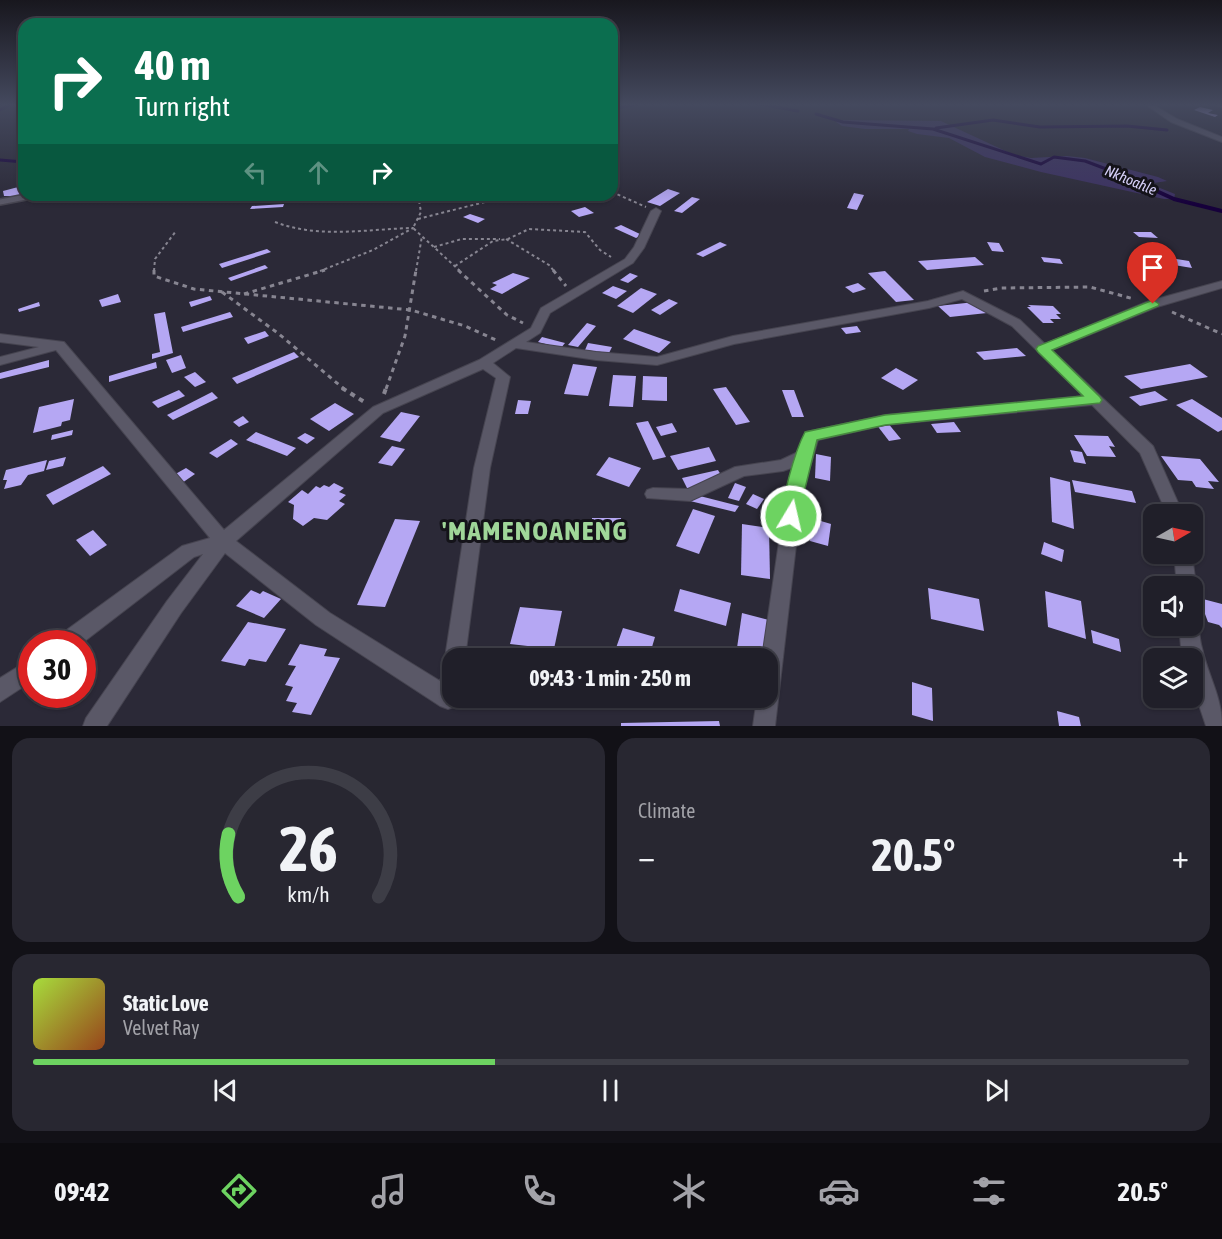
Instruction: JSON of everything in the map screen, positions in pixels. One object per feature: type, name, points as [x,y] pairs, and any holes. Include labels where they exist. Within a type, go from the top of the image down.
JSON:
[{"type":"street","points":[[94,726],[174,607],[223,541],[378,410],[484,363],[536,330],[545,311],[627,262],[639,248],[656,211]]},
{"type":"street","points":[[1043,349],[1153,304],[1222,284]]},
{"type":"street","points":[[512,344],[596,356],[657,361],[734,340],[919,306],[963,295],[1016,323],[1147,450],[1171,504]]},
{"type":"street","points":[[0,338],[59,345],[223,541],[323,619],[442,694]]},
{"type":"street","points":[[0,361],[59,345]]},
{"type":"street","points":[[457,648],[482,468],[502,376],[484,363]]},
{"type":"street","points":[[774,648],[794,494],[811,436],[885,420],[1095,400]]},
{"type":"street","points":[[653,494],[690,495],[741,471],[783,465],[805,456]]},
{"type":"street","points":[[83,630],[188,551],[223,541]]},
{"type":"street","points":[[1190,636],[1191,647],[1217,726]]},
{"type":"street","points":[[0,692],[18,678]]},
{"type":"street","points":[[764,726],[766,708]]},
{"type":"lane","points":[[0,202],[18,198]]},
{"type":"path","points":[[618,195],[656,211]]},
{"type":"path","points":[[242,294],[328,269],[413,228],[421,212],[419,201]]},
{"type":"path","points":[[418,219],[488,201]]},
{"type":"path","points":[[275,222],[285,228],[311,231],[413,228],[507,315],[536,330]]},
{"type":"path","points":[[454,266],[493,242],[508,239],[529,229],[585,232],[600,250],[612,258],[627,262]]},
{"type":"path","points":[[176,231],[155,259],[154,276],[194,289],[411,310],[465,326],[502,343],[512,344]]},
{"type":"path","points":[[222,292],[279,334],[342,388],[378,410],[405,336],[422,236]]},
{"type":"path","points":[[434,247],[462,239],[508,239],[549,265],[573,295]]},
{"type":"path","points":[[963,295],[1001,288],[1090,287],[1153,304],[1222,334]]},
{"type":"shaded area","points":[[949,138],[977,138],[1014,155],[1031,158],[1067,156],[1085,158],[1158,177],[1167,181],[1154,183],[1155,186],[1175,194],[1174,199],[1164,199],[1041,172],[985,157]]},
{"type":"building","points":[[18,187],[18,196],[4,196],[3,191]]},
{"type":"building","points":[[668,189],[680,193],[660,206],[647,202]]},
{"type":"building","points":[[854,193],[864,195],[857,210],[847,208]]},
{"type":"building","points":[[692,197],[700,199],[682,213],[674,211]]},
{"type":"building","points":[[284,204],[283,207],[250,209],[252,206]]},
{"type":"building","points":[[585,207],[594,213],[579,217],[571,211]]},
{"type":"building","points":[[470,214],[485,219],[478,223],[463,217]]},
{"type":"building","points":[[621,225],[642,235],[636,238],[614,228]]},
{"type":"building","points":[[1133,232],[1151,232],[1158,238],[1139,237]]},
{"type":"building","points":[[720,242],[727,245],[703,257],[696,254]]},
{"type":"building","points":[[987,242],[999,243],[1004,252],[992,251]]},
{"type":"building","points":[[267,249],[271,252],[222,268],[219,264]]},
{"type":"building","points":[[975,257],[984,265],[927,270],[918,261]]},
{"type":"building","points":[[1041,257],[1060,259],[1063,264],[1044,262]]},
{"type":"building","points":[[1170,258],[1189,261],[1192,268],[1174,265]]},
{"type":"building","points":[[265,265],[268,268],[231,281],[228,278]]},
{"type":"building","points":[[885,271],[914,300],[896,302],[868,273]]},
{"type":"building","points":[[513,273],[530,278],[502,294],[490,289],[497,285],[492,283]]},
{"type":"building","points":[[630,273],[638,276],[628,283],[620,280]]},
{"type":"building","points":[[858,283],[866,289],[853,293],[845,287]]},
{"type":"building","points":[[613,286],[627,291],[616,299],[602,293]]},
{"type":"building","points":[[641,288],[657,294],[633,313],[617,306]]},
{"type":"building","points":[[118,294],[121,302],[102,307],[99,300]]},
{"type":"building","points":[[210,296],[212,300],[191,307],[189,302]]},
{"type":"building","points":[[669,299],[678,303],[660,315],[651,310]]},
{"type":"building","points":[[39,302],[40,306],[19,312],[18,309]]},
{"type":"building","points":[[975,302],[987,313],[950,317],[938,306]]},
{"type":"building","points":[[1028,305],[1053,306],[1061,314],[1056,314],[1061,319],[1050,319],[1054,323],[1043,323],[1027,307],[1031,307]]},
{"type":"building","points":[[165,312],[173,353],[152,359],[152,354],[160,352],[154,314]]},
{"type":"building","points":[[230,312],[233,317],[183,332],[181,327]]},
{"type":"building","points":[[587,323],[596,326],[578,347],[568,345]]},
{"type":"building","points":[[857,326],[861,332],[846,334],[841,328]]},
{"type":"building","points":[[634,329],[671,342],[659,353],[623,339]]},
{"type":"building","points":[[265,331],[269,336],[248,344],[244,338]]},
{"type":"building","points":[[542,337],[565,343],[561,348],[538,342]]},
{"type":"building","points":[[588,343],[612,347],[609,353],[585,350]]},
{"type":"building","points":[[1017,348],[1026,356],[984,360],[976,352]]},
{"type":"building","points":[[294,352],[299,357],[237,384],[232,378]]},
{"type":"building","points":[[181,355],[186,368],[172,373],[166,360]]},
{"type":"building","points":[[49,360],[49,367],[0,379],[0,373]]},
{"type":"building","points":[[156,362],[157,368],[109,382],[109,376]]},
{"type":"building","points":[[573,364],[597,367],[588,396],[564,394]]},
{"type":"building","points":[[1190,364],[1208,377],[1141,389],[1124,376]]},
{"type":"building","points":[[896,368],[918,380],[903,390],[881,378]]},
{"type":"building","points":[[195,372],[206,382],[195,387],[184,377]]},
{"type":"building","points":[[613,375],[636,376],[633,407],[609,406]]},
{"type":"building","points":[[643,376],[667,377],[667,401],[642,400]]},
{"type":"building","points":[[726,387],[750,422],[736,425],[713,389]]},
{"type":"building","points":[[179,390],[185,396],[158,408],[152,402]]},
{"type":"building","points":[[782,390],[794,390],[804,417],[792,417]]},
{"type":"building","points":[[1155,391],[1168,400],[1140,406],[1129,397]]},
{"type":"building","points":[[212,392],[218,398],[173,420],[167,415]]},
{"type":"building","points":[[74,399],[70,420],[62,422],[61,426],[33,433],[39,407]]},
{"type":"building","points":[[1192,399],[1222,418],[1222,430],[1218,432],[1176,405]]},
{"type":"building","points":[[518,400],[531,401],[528,414],[515,414]]},
{"type":"building","points":[[335,403],[354,414],[329,431],[310,419]]},
{"type":"building","points":[[401,412],[420,416],[400,442],[380,437]]},
{"type":"building","points":[[243,416],[249,422],[239,427],[233,422]]},
{"type":"building","points":[[648,421],[666,457],[653,460],[636,423]]},
{"type":"building","points":[[887,422],[901,439],[889,441],[876,424]]},
{"type":"building","points":[[954,422],[961,432],[937,433],[931,424]]},
{"type":"building","points":[[672,423],[677,432],[661,436],[656,427]]},
{"type":"building","points":[[73,430],[72,435],[51,440],[52,435]]},
{"type":"building","points":[[256,432],[296,448],[287,456],[246,440]]},
{"type":"building","points":[[305,433],[315,438],[307,444],[297,438]]},
{"type":"building","points":[[1074,435],[1108,436],[1115,447],[1109,446],[1116,457],[1087,456]]},
{"type":"building","points":[[231,439],[238,444],[217,458],[209,453]]},
{"type":"building","points":[[392,446],[405,449],[392,466],[378,463]]},
{"type":"building","points":[[709,447],[716,461],[678,470],[670,456]]},
{"type":"building","points":[[1070,450],[1082,452],[1086,464],[1074,462]]},
{"type":"building","points":[[816,454],[831,457],[830,481],[815,478]]},
{"type":"building","points":[[1161,456],[1200,459],[1219,482],[1208,481],[1214,489],[1196,487],[1192,481],[1178,480]]},
{"type":"building","points":[[66,457],[63,466],[46,470],[49,461]]},
{"type":"building","points":[[609,457],[641,468],[629,487],[596,475]]},
{"type":"building","points":[[47,460],[44,471],[28,475],[21,485],[4,489],[7,480],[3,480],[6,470]]},
{"type":"building","points":[[103,466],[111,474],[53,505],[46,495]]},
{"type":"building","points":[[186,468],[195,474],[182,483],[172,476]]},
{"type":"building","points":[[718,470],[725,482],[688,490],[682,478]]},
{"type":"building","points":[[1050,477],[1070,482],[1074,529],[1052,522]]},
{"type":"building","points":[[1072,480],[1132,491],[1136,503],[1075,492]]},
{"type":"building","points":[[334,483],[344,488],[339,492],[346,495],[339,501],[345,504],[327,520],[314,518],[303,526],[293,519],[294,505],[288,502],[302,490],[308,494],[316,486],[329,487]]},
{"type":"building","points":[[735,483],[746,487],[739,501],[728,498]]},
{"type":"building","points":[[692,494],[739,506],[735,512],[690,501]]},
{"type":"building","points":[[753,494],[764,499],[757,509],[746,504]]},
{"type":"building","points":[[693,509],[715,516],[699,554],[676,546]]},
{"type":"building","points":[[592,518],[621,518],[622,533],[592,534]]},
{"type":"building","points":[[395,519],[420,521],[385,607],[357,605]]},
{"type":"building","points":[[814,519],[831,524],[828,546],[810,541]]},
{"type":"building","points":[[742,524],[769,528],[770,579],[741,575]]},
{"type":"building","points":[[93,530],[107,545],[90,556],[76,540]]},
{"type":"building","points":[[1044,542],[1064,550],[1062,562],[1041,554]]},
{"type":"building","points":[[928,588],[979,599],[984,631],[931,619]]},
{"type":"building","points":[[680,589],[731,603],[726,626],[674,611]]},
{"type":"building","points":[[251,590],[260,594],[263,591],[281,599],[264,618],[236,606]]},
{"type":"building","points":[[1045,591],[1081,601],[1086,639],[1048,627]]},
{"type":"building","points":[[1203,599],[1222,604],[1222,628],[1208,622],[1203,609]]},
{"type":"building","points":[[520,607],[562,611],[554,648],[510,644]]},
{"type":"building","points":[[742,613],[773,621],[770,648],[737,648]]},
{"type":"building","points":[[248,622],[286,629],[266,662],[249,659],[245,666],[221,661]]},
{"type":"building","points":[[623,628],[655,637],[652,648],[616,648]]},
{"type":"building","points":[[1091,630],[1119,639],[1121,652],[1093,643]]},
{"type":"building","points":[[300,644],[327,649],[324,656],[340,658],[311,715],[292,712],[297,703],[286,701],[293,687],[285,685],[296,666],[288,665]]},
{"type":"building","points":[[912,682],[932,688],[933,721],[912,715]]},
{"type":"building","points":[[1057,711],[1079,717],[1081,726],[1059,726]]},
{"type":"building","points":[[719,721],[720,726],[621,726],[621,723]]},
{"type":"waterway","name":"Nkhoahle","points":[[960,138],[1041,164],[1054,157],[1085,161],[1130,178]]},
{"type":"waterway","name":"Nkhoahle","points":[[0,160],[18,162]]},
{"type":"waterway","name":"Nkhoahle","points":[[1126,177],[1174,199],[1222,211]]},
{"type":"district","name":"'MAMENOANENG","points":[[535,530]]},
{"type":"route","points":[[791,516],[794,494],[811,436],[885,420],[1095,400],[1043,349],[1153,304]]}]
